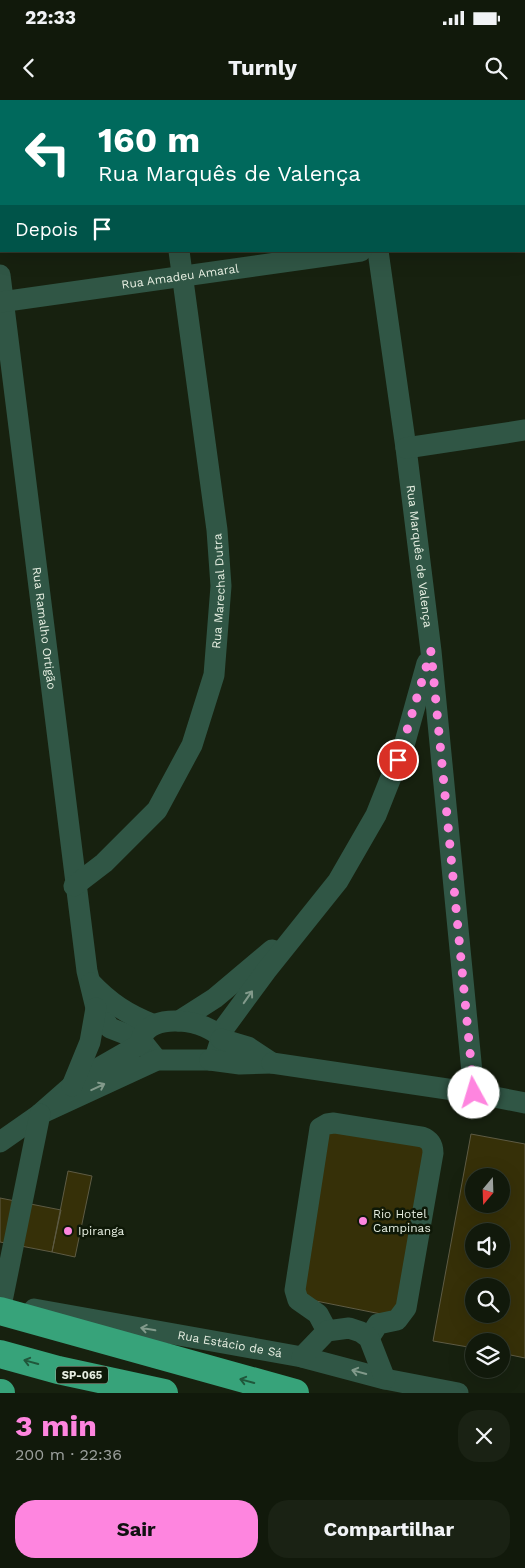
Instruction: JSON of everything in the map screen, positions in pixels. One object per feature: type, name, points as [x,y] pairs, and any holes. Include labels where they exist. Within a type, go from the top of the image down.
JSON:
[{"type":"highway","points":[[0,1311],[295,1393]]},
{"type":"highway","name":"SP-065","points":[[0,1354],[58,1370],[164,1393]]},
{"type":"street","name":"Rua Marechal Dutra","points":[[74,886],[104,863],[157,810],[192,745],[214,675],[221,586],[217,530],[179,252]]},
{"type":"street","name":"Rua Amadeu Amaral","points":[[2,302],[181,275],[354,252]]},
{"type":"street","name":"Rua Marquês de Valença","points":[[40,1114],[157,1060],[210,1060],[216,1055],[220,1037],[305,922],[338,881],[376,815],[405,742],[431,651],[406,448],[378,252]]},
{"type":"street","name":"Rua Ramalho Ortigão","points":[[0,275],[74,886],[89,981],[96,1008],[110,1028],[145,1036]]},
{"type":"street","points":[[406,448],[525,430]]},
{"type":"street","points":[[431,651],[474,1093]]},
{"type":"street","name":"Rua Marquês de Valença","points":[[179,1021],[215,998],[305,922]]},
{"type":"street","name":"Rua Ramalho Ortigão","points":[[89,981],[110,1003],[128,1015],[145,1036],[157,1060]]},
{"type":"street","points":[[72,1086],[90,1042],[96,1008]]},
{"type":"street","name":"Rua Marquês de Valença","points":[[0,1142],[40,1114],[81,1078],[166,1020],[201,1026],[220,1037]]},
{"type":"street","points":[[220,1037],[248,1047],[272,1064]]},
{"type":"street","points":[[210,1060],[240,1064],[272,1064],[474,1093],[525,1103]]},
{"type":"street","points":[[0,1311],[40,1114]]},
{"type":"street","points":[[327,1331],[318,1314],[298,1300],[295,1290],[320,1128],[326,1124],[334,1123],[422,1136],[433,1146],[433,1153],[406,1308],[397,1320],[378,1324],[370,1338]]},
{"type":"street","name":"Rua Estácio de Sá","points":[[0,1311],[31,1308],[302,1357],[385,1379],[458,1393]]},
{"type":"street","points":[[302,1357],[327,1331],[349,1328],[361,1332],[370,1338],[385,1379]]},
{"type":"building","name":"Rio Hotel Campinas","points":[[327,1124],[426,1144],[396,1317],[301,1298]]},
{"type":"building","points":[[471,1134],[525,1144],[525,1358],[510,1355],[510,1333],[465,1333],[465,1346],[433,1341]]},
{"type":"building","name":"Ipiranga","points":[[68,1171],[92,1176],[75,1257],[52,1252]]},
{"type":"building","points":[[0,1198],[61,1210],[52,1252],[0,1242]]},
{"type":"place","name":"Rio Hotel Campinas","points":[[363,1221]]},
{"type":"place","name":"Ipiranga","points":[[68,1231]]},
{"type":"route","points":[[398,760],[431,651],[474,1093]]}]
